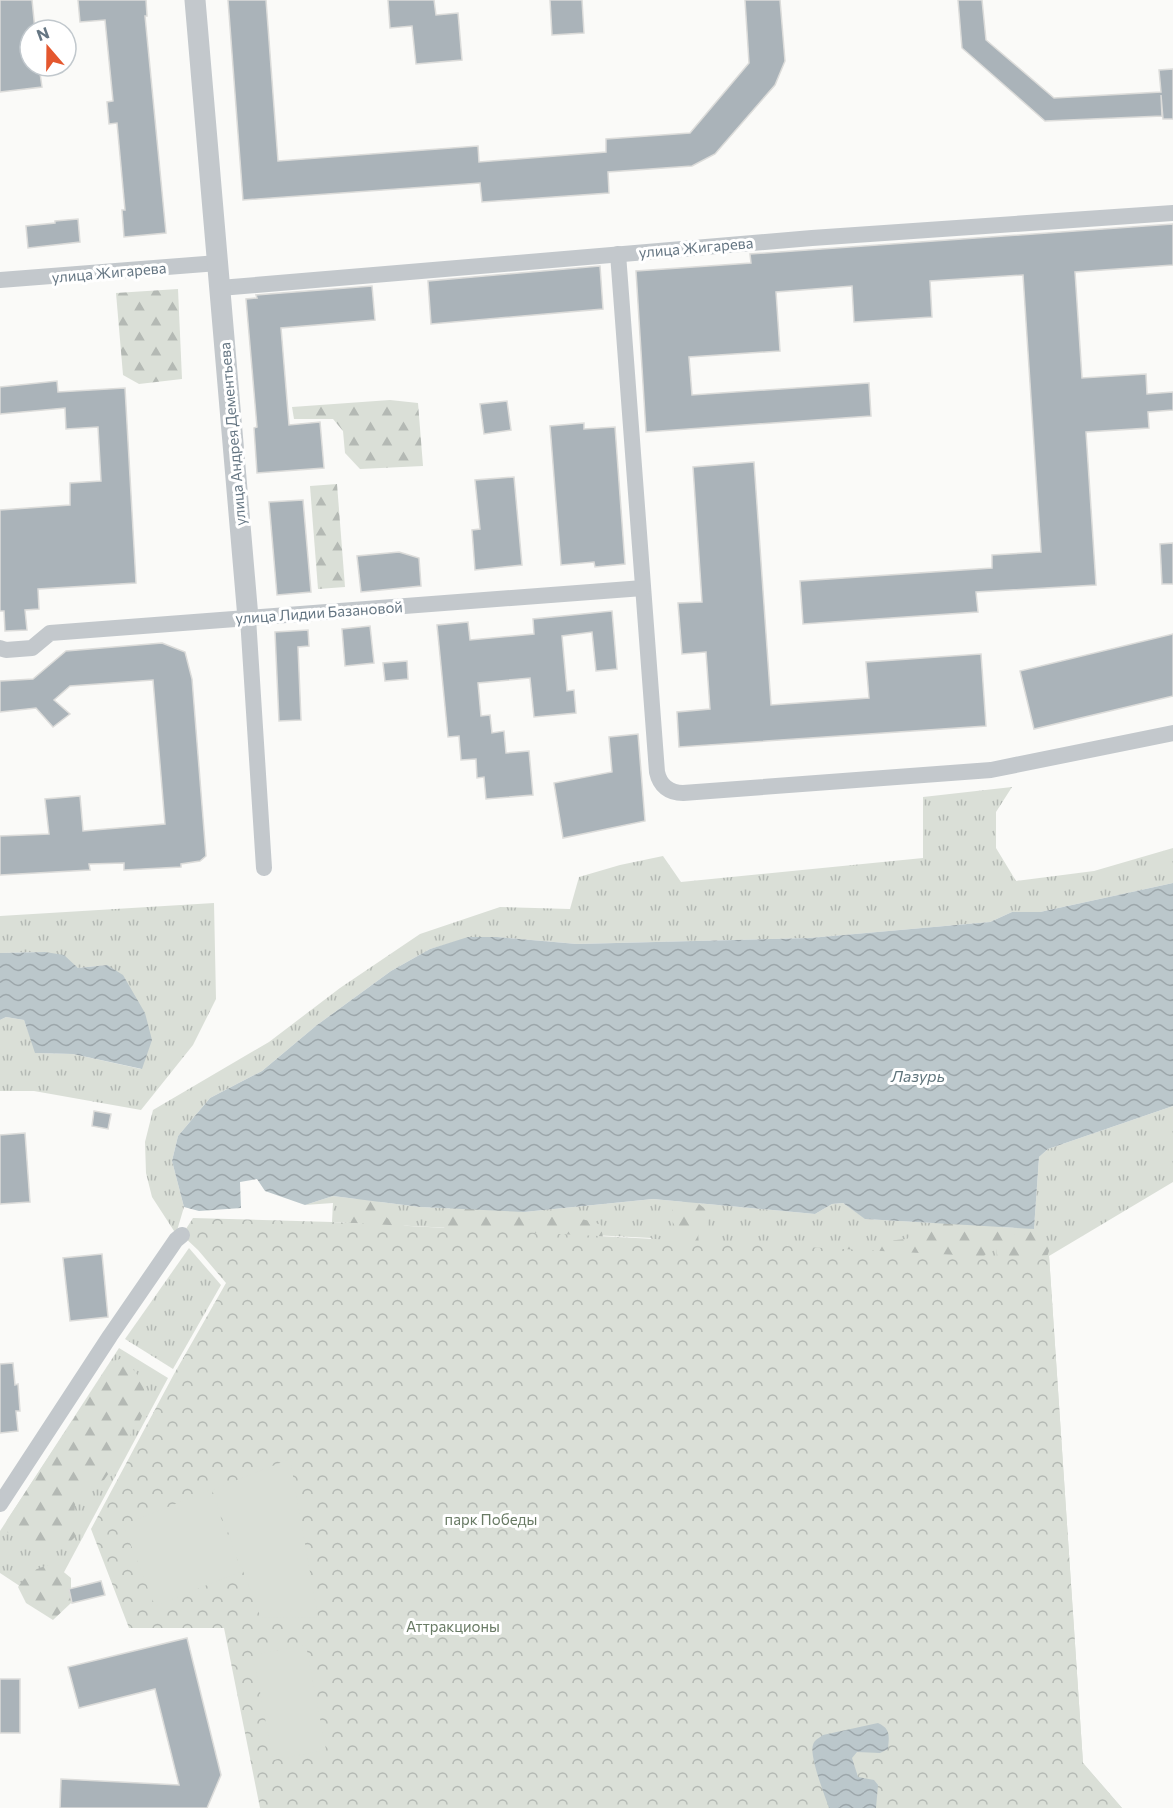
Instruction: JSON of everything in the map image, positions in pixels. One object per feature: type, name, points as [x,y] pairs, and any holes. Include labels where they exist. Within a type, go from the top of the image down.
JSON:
[{"type":"street","name":"улица Андрея Дементьева","points":[[195,0],[248,618],[264,868]]},
{"type":"street","name":"улица Жигарева","points":[[220,288],[824,237],[1173,213]]},
{"type":"street","points":[[618,254],[657,772],[662,784],[673,792],[683,793],[991,770],[1173,733]]},
{"type":"street","name":"улица Жигарева","points":[[0,280],[218,263]]},
{"type":"street","name":"улица Лидии Базановой","points":[[0,648],[6,650],[32,648],[50,633],[643,588]]},
{"type":"street","points":[[0,1504],[40,1439],[116,1326],[182,1235]]},
{"type":"green space","points":[[178,289],[182,379],[139,384],[123,375],[116,293]]},
{"type":"green space","points":[[390,400],[418,403],[423,466],[360,469],[345,453],[343,431],[333,419],[294,419],[292,407]]},
{"type":"green space","points":[[337,484],[345,587],[318,589],[310,486]]},
{"type":"green space","points":[[1012,787],[996,812],[996,848],[1016,881],[1094,871],[1173,848],[1173,883],[1040,912],[1012,912],[990,922],[810,938],[577,944],[497,937],[468,938],[430,949],[391,971],[317,1025],[262,1071],[210,1098],[178,1136],[172,1161],[184,1207],[176,1234],[152,1197],[146,1173],[145,1142],[153,1110],[269,1042],[340,988],[420,934],[500,907],[570,909],[579,877],[663,856],[681,882],[923,858],[923,797]]},
{"type":"green space","points":[[214,903],[216,999],[193,1045],[141,1110],[34,1091],[0,1091],[0,1020],[6,1017],[24,1020],[36,1053],[73,1054],[141,1069],[107,965],[78,968],[45,952],[0,953],[0,916]]},
{"type":"green space","points":[[1173,1106],[1173,1182],[1049,1256],[1083,1763],[1122,1808],[1077,1808],[651,1238],[332,1222],[333,1203],[305,1205],[333,1196],[420,1207],[524,1212],[653,1199],[815,1214],[832,1204],[843,1203],[866,1219],[1034,1229],[1039,1157],[1048,1149]]},
{"type":"green space","points":[[358,1195],[377,1196],[388,1218],[395,1223],[417,1229],[341,1222],[359,1214],[354,1206]]},
{"type":"green space","points":[[690,1197],[704,1208],[709,1217],[707,1227],[698,1231],[699,1248],[681,1246],[677,1229],[670,1218],[673,1207]]},
{"type":"green space","points":[[450,1201],[519,1205],[524,1220],[543,1217],[582,1219],[601,1225],[603,1238],[446,1232],[441,1219],[450,1212]]},
{"type":"green space","name":"парк Победы","points":[[193,1218],[332,1222],[1016,1258],[1049,1255],[1083,1763],[1122,1808],[260,1808],[224,1628],[129,1628],[91,1529],[174,1374],[226,1283],[182,1235]]},
{"type":"green space","points":[[948,1219],[1002,1223],[1005,1237],[1015,1234],[1013,1225],[1029,1227],[1046,1237],[1049,1251],[1045,1263],[998,1260],[996,1247],[981,1259],[841,1250],[846,1242],[907,1239],[915,1231]]},
{"type":"green space","points":[[189,1248],[221,1285],[173,1369],[125,1339]]},
{"type":"green space","points":[[119,1348],[168,1378],[47,1604],[0,1573],[0,1531]]},
{"type":"green space","points":[[123,1358],[141,1380],[145,1393],[143,1412],[139,1422],[132,1428],[129,1440],[124,1447],[108,1459],[111,1470],[104,1480],[93,1486],[82,1482],[75,1509],[77,1535],[65,1547],[53,1540],[39,1543],[27,1542],[4,1530],[7,1520],[111,1362]]},
{"type":"green space","points":[[290,1459],[318,1617],[261,1618],[212,1490]]},
{"type":"green space","points":[[210,1490],[242,1571],[155,1606],[123,1525]]},
{"type":"green space","points":[[54,1564],[71,1578],[71,1603],[53,1620],[26,1603],[18,1587],[33,1571]]},
{"type":"green space","points":[[306,1645],[326,1750],[273,1760],[253,1655]]},
{"type":"water","name":"Лазурь","points":[[1173,883],[1173,1106],[1048,1149],[1039,1157],[1034,1229],[865,1219],[843,1203],[832,1204],[815,1214],[653,1199],[524,1212],[420,1207],[333,1196],[305,1205],[265,1191],[257,1179],[240,1182],[241,1208],[199,1211],[184,1207],[172,1161],[178,1136],[210,1098],[262,1071],[317,1025],[391,971],[430,949],[468,937],[497,937],[577,944],[810,938],[990,922],[1012,912],[1040,912]]},
{"type":"water","points":[[45,952],[64,955],[78,968],[107,965],[123,975],[145,1013],[152,1040],[142,1069],[73,1054],[35,1053],[24,1020],[6,1017],[0,1020],[0,953]]},
{"type":"water","points":[[878,1723],[887,1730],[888,1749],[880,1753],[857,1752],[852,1758],[858,1777],[874,1780],[878,1785],[876,1808],[829,1808],[813,1758],[814,1742],[823,1735]]},
{"type":"building","points":[[0,0],[32,0],[34,18],[18,18],[18,78],[41,78],[42,87],[0,92]]},
{"type":"building","points":[[78,0],[146,0],[147,16],[145,16],[166,233],[124,237],[122,210],[125,210],[117,123],[109,124],[107,102],[113,101],[105,20],[80,22]]},
{"type":"building","points":[[228,0],[266,0],[278,161],[478,146],[479,162],[606,152],[606,139],[690,133],[749,63],[745,0],[780,0],[785,61],[775,85],[715,154],[692,166],[608,172],[609,193],[482,202],[480,183],[243,200]]},
{"type":"building","points":[[388,0],[434,0],[436,15],[458,13],[462,60],[416,64],[412,26],[390,28]]},
{"type":"building","points":[[550,0],[582,0],[584,33],[552,35]]},
{"type":"building","points":[[958,0],[982,0],[986,40],[1054,98],[1161,92],[1159,70],[1173,69],[1173,119],[1163,119],[1161,95],[1162,116],[1045,121],[962,48]]},
{"type":"building","points":[[78,219],[80,242],[28,248],[26,226]]},
{"type":"building","points":[[1173,224],[1173,265],[1075,272],[1082,378],[1146,374],[1147,394],[1173,392],[1173,410],[1148,412],[1149,428],[1086,432],[1096,585],[976,592],[978,612],[803,624],[800,581],[992,568],[992,555],[1041,552],[1023,275],[930,281],[932,317],[854,322],[852,286],[776,292],[780,351],[689,357],[692,395],[869,383],[871,416],[646,432],[636,271],[751,263],[750,254]]},
{"type":"building","points":[[600,266],[603,309],[431,324],[428,281]]},
{"type":"building","points":[[372,286],[375,320],[281,328],[289,425],[320,422],[324,468],[257,473],[254,428],[257,427],[246,299],[257,298],[256,295]]},
{"type":"building","points":[[57,381],[58,392],[125,388],[136,583],[38,589],[39,609],[25,610],[27,630],[5,631],[4,611],[0,611],[0,510],[70,505],[70,483],[101,481],[98,427],[66,429],[65,408],[0,414],[0,387]]},
{"type":"building","points":[[507,401],[511,430],[484,434],[480,404]]},
{"type":"building","points":[[584,423],[584,429],[615,427],[625,564],[595,567],[594,562],[561,565],[550,426]]},
{"type":"building","points":[[754,462],[771,705],[869,698],[866,662],[981,654],[986,726],[679,747],[677,712],[710,709],[706,652],[682,654],[678,603],[702,602],[693,467]]},
{"type":"building","points":[[514,477],[522,565],[475,570],[472,530],[480,529],[475,480]]},
{"type":"building","points":[[303,500],[311,592],[277,595],[269,502]]},
{"type":"building","points":[[1173,543],[1173,584],[1162,584],[1160,544]]},
{"type":"building","points":[[399,552],[419,558],[421,586],[361,592],[357,556]]},
{"type":"building","points":[[612,611],[617,669],[596,671],[592,632],[562,636],[567,691],[574,690],[576,713],[534,717],[530,678],[478,683],[481,716],[490,715],[492,733],[504,731],[506,753],[529,751],[533,795],[486,799],[484,777],[477,778],[476,759],[461,760],[459,736],[448,737],[437,625],[468,622],[470,640],[534,634],[533,619]]},
{"type":"building","points":[[370,626],[374,663],[345,666],[342,629]]},
{"type":"building","points":[[308,630],[309,646],[298,647],[301,720],[279,721],[275,632]]},
{"type":"building","points":[[1173,634],[1173,696],[1034,729],[1020,671]]},
{"type":"building","points":[[162,643],[185,652],[192,679],[206,856],[200,861],[181,864],[181,867],[124,870],[124,863],[89,864],[90,870],[0,875],[0,836],[49,834],[45,799],[80,796],[83,831],[165,824],[153,680],[70,686],[54,700],[70,714],[53,727],[36,708],[0,712],[0,681],[33,679],[66,651]]},
{"type":"building","points":[[407,661],[408,679],[385,681],[383,663]]},
{"type":"building","points":[[638,734],[645,821],[563,838],[554,783],[612,772],[609,737]]},
{"type":"building","points":[[94,1111],[111,1114],[108,1129],[92,1126]]},
{"type":"building","points":[[25,1133],[30,1202],[0,1204],[0,1135]]},
{"type":"building","points":[[102,1254],[108,1317],[70,1321],[63,1258]]},
{"type":"building","points":[[13,1363],[15,1385],[18,1384],[20,1411],[16,1411],[18,1431],[0,1433],[0,1364]]},
{"type":"building","points":[[101,1581],[105,1595],[72,1603],[69,1589]]},
{"type":"building","points":[[187,1638],[221,1775],[207,1808],[60,1808],[61,1779],[179,1785],[155,1689],[79,1708],[68,1667]]},
{"type":"building","points":[[0,1679],[20,1679],[20,1733],[0,1733]]},
{"type":"park label","name":"Аттракционы","points":[[453,1626]]}]
